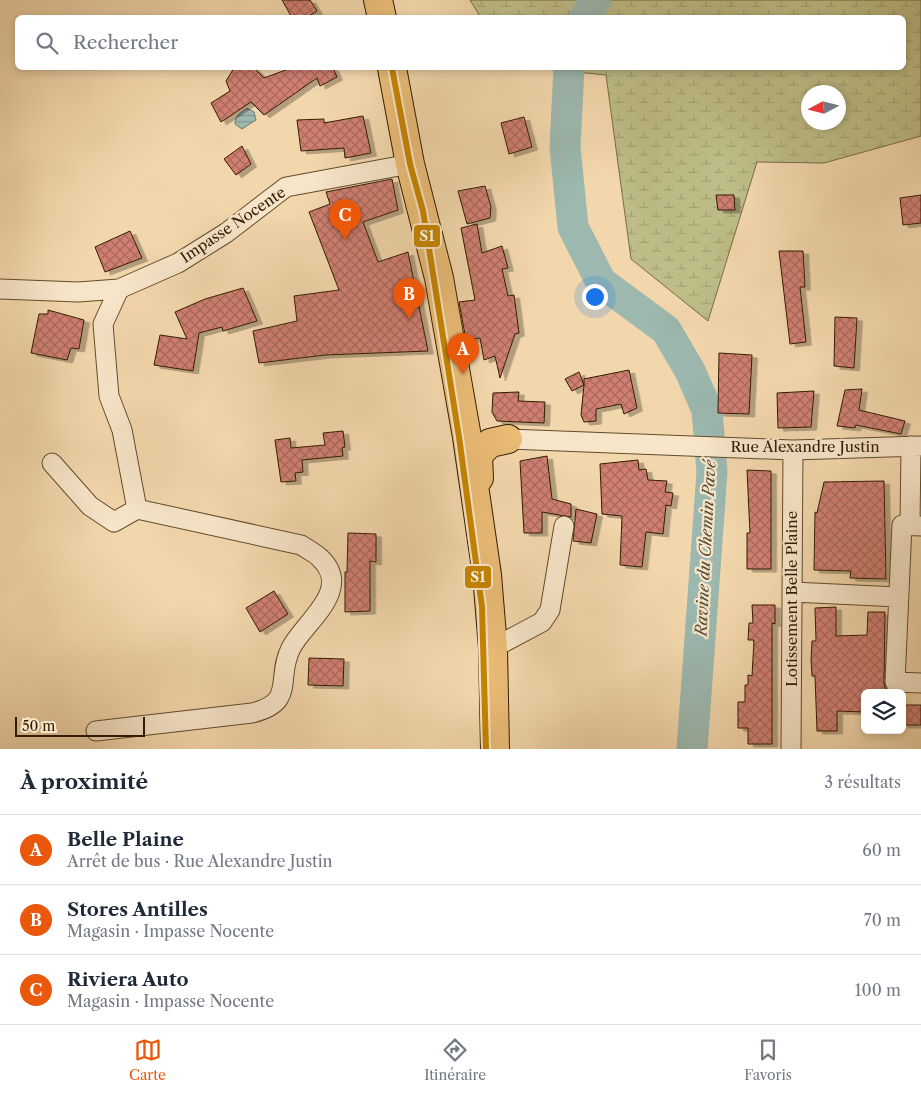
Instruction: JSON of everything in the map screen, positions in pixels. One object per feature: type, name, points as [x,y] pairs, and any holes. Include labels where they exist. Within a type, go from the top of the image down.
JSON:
[{"type":"highway","points":[[378,0],[381,15]]},
{"type":"highway","points":[[392,70],[410,164],[439,278],[458,383],[480,528],[487,575],[493,648],[494,749]]},
{"type":"highway","points":[[423,211],[459,437],[482,607],[486,749]]},
{"type":"highway","points":[[458,383],[465,390],[469,411],[477,430],[483,435],[508,439]]},
{"type":"highway","points":[[480,528],[484,521],[477,463],[478,455],[490,443],[508,439]]},
{"type":"street","name":"Impasse Nocente","points":[[0,289],[78,292],[119,289],[178,263],[226,233],[286,187],[410,164]]},
{"type":"street","points":[[119,289],[103,324],[104,342],[109,396],[122,430],[137,509]]},
{"type":"street","name":"Rue Alexandre Justin","points":[[508,439],[793,450],[916,446]]},
{"type":"street","points":[[916,446],[916,526],[902,525],[895,682],[921,683]]},
{"type":"street","name":"Lotissement Belle Plaine","points":[[791,749],[793,450]]},
{"type":"street","points":[[52,463],[90,506],[114,522],[137,509],[301,545],[321,558],[330,572],[331,590],[320,611],[289,650],[279,699],[267,710],[252,714],[96,731]]},
{"type":"street","points":[[493,648],[542,622],[550,610],[564,526]]},
{"type":"street","points":[[792,592],[899,597]]},
{"type":"green space","points":[[470,0],[921,0],[921,136],[824,163],[757,162],[708,321],[631,259],[606,75],[555,70],[906,70],[906,15],[479,15]]},
{"type":"water","points":[[247,108],[254,112],[256,120],[242,129],[235,124],[235,121],[238,115]]},
{"type":"building","points":[[282,0],[310,0],[317,11],[311,15],[290,15]]},
{"type":"building","points":[[233,70],[256,70],[264,78],[286,70],[334,70],[337,77],[320,86],[317,78],[264,115],[251,102],[221,122],[211,103],[230,91],[226,81]]},
{"type":"building","points":[[363,116],[371,153],[345,158],[344,148],[301,151],[297,120],[324,119],[324,123]]},
{"type":"building","points":[[524,117],[532,147],[509,154],[501,123]]},
{"type":"building","points":[[242,146],[251,164],[236,175],[224,159]]},
{"type":"building","points":[[392,179],[398,210],[363,222],[378,262],[408,252],[428,351],[325,355],[259,363],[253,331],[297,321],[294,296],[339,290],[309,212],[330,204],[326,192]]},
{"type":"building","points":[[485,186],[491,207],[490,218],[467,224],[458,191]]},
{"type":"building","points":[[716,195],[734,195],[735,210],[718,210]]},
{"type":"building","points":[[921,195],[921,223],[903,225],[900,198]]},
{"type":"building","points":[[477,224],[482,253],[502,246],[508,268],[502,269],[508,296],[514,295],[519,333],[515,334],[500,378],[495,356],[484,360],[480,338],[466,340],[459,302],[475,300],[461,228]]},
{"type":"building","points":[[130,231],[142,258],[105,272],[95,247]]},
{"type":"building","points":[[779,251],[803,251],[805,287],[800,287],[806,342],[790,344]]},
{"type":"building","points":[[243,288],[257,321],[223,331],[222,327],[199,333],[193,371],[154,365],[160,335],[187,339],[175,312],[205,299]]},
{"type":"building","points":[[48,310],[84,320],[79,349],[71,348],[67,360],[31,353],[39,314],[48,314]]},
{"type":"building","points":[[835,317],[857,318],[854,368],[834,366]]},
{"type":"building","points":[[719,353],[752,355],[749,414],[718,413]]},
{"type":"building","points":[[629,370],[637,408],[624,414],[621,404],[596,409],[596,421],[584,422],[581,415],[584,379]]},
{"type":"building","points":[[579,372],[584,385],[572,391],[565,379]]},
{"type":"building","points":[[862,389],[859,410],[905,421],[901,434],[856,425],[855,428],[837,426],[845,390]]},
{"type":"building","points":[[814,391],[811,427],[778,428],[777,393]]},
{"type":"building","points":[[519,392],[518,401],[545,402],[544,423],[497,421],[492,412],[493,393]]},
{"type":"building","points":[[343,431],[345,447],[342,448],[343,456],[302,460],[303,472],[295,473],[296,481],[281,482],[275,440],[290,438],[291,448],[325,445],[323,433]]},
{"type":"building","points":[[547,456],[552,499],[571,504],[571,517],[542,512],[542,533],[524,533],[520,461]]},
{"type":"building","points":[[638,460],[639,470],[646,469],[648,480],[667,481],[665,492],[673,493],[671,506],[666,505],[663,534],[646,532],[642,567],[620,565],[622,516],[602,514],[600,464]]},
{"type":"building","points":[[747,470],[771,471],[771,569],[747,569],[747,533],[750,533]]},
{"type":"building","points":[[884,481],[886,579],[850,578],[851,571],[814,570],[815,512],[817,513],[824,482]]},
{"type":"building","points":[[576,509],[597,514],[591,543],[573,541]]},
{"type":"building","points":[[348,533],[376,534],[376,562],[370,561],[370,611],[345,612],[345,572],[347,572]]},
{"type":"building","points":[[274,591],[288,614],[260,632],[246,608]]},
{"type":"building","points":[[752,605],[775,605],[775,624],[772,623],[772,744],[748,744],[748,728],[738,728],[738,702],[745,702],[745,685],[748,685],[748,675],[752,676],[754,640],[748,640],[749,623],[753,623]]},
{"type":"building","points":[[836,607],[836,636],[867,635],[868,612],[885,612],[884,682],[886,689],[861,689],[861,712],[837,711],[837,731],[817,731],[815,676],[812,676],[811,659],[812,641],[816,641],[815,608]]},
{"type":"building","points":[[309,658],[344,659],[343,686],[308,685]]},
{"type":"building","points":[[906,705],[921,705],[921,725],[906,725]]},
{"type":"waterway","name":"Ravine du Chemin Pavé","points":[[586,15],[596,0]]},
{"type":"waterway","name":"Ravine du Chemin Pavé","points":[[569,70],[565,147],[573,227],[601,282],[666,330],[690,371],[707,410],[712,472],[692,749]]},
{"type":"transit line","name":"S1","points":[[392,70],[410,164],[423,211],[459,437],[482,607],[486,749]]},
{"type":"place","name":"Riviera Auto","points":[[345,240]]},
{"type":"place","name":"Stores Antilles","points":[[409,319]]},
{"type":"place","name":"Belle Plaine","points":[[463,374]]}]
